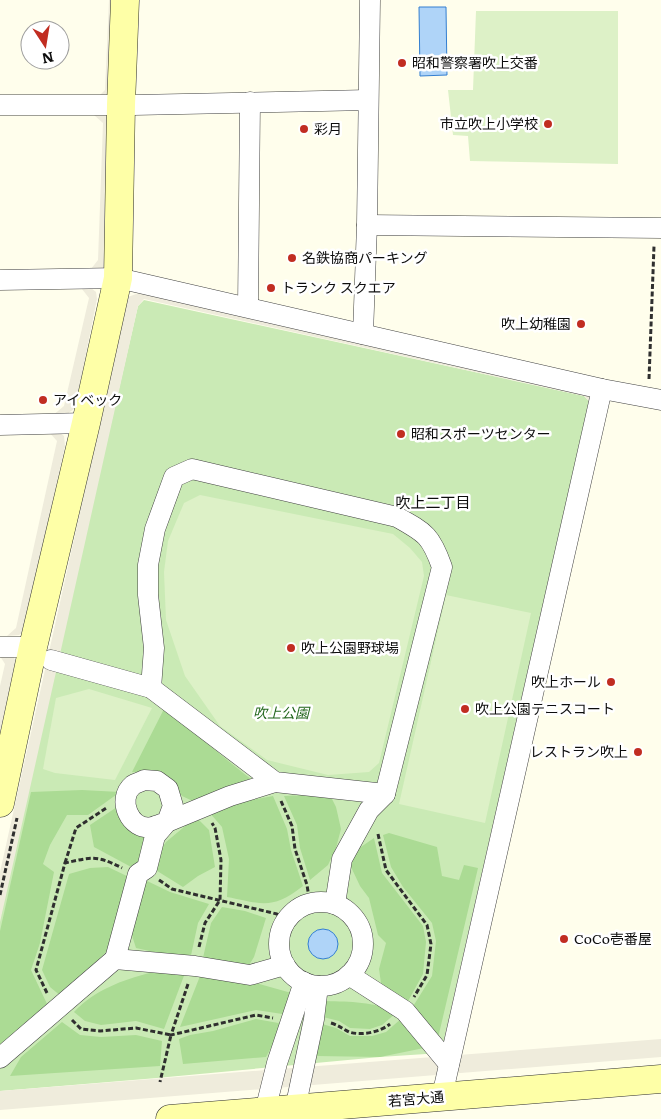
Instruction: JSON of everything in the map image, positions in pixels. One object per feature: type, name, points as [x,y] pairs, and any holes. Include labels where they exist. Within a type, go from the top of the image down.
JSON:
[{"type":"street","points":[[0,802],[42,653],[86,424],[118,278],[125,0]]},
{"type":"street","points":[[363,334],[367,225],[370,0]]},
{"type":"street","points":[[0,105],[121,105],[368,100]]},
{"type":"street","points":[[248,307],[250,102]]},
{"type":"street","points":[[367,225],[658,228]]},
{"type":"street","points":[[0,280],[118,278],[602,389],[655,399]]},
{"type":"street","points":[[441,1108],[449,1064],[602,389]]},
{"type":"street","points":[[0,425],[86,424]]},
{"type":"street","points":[[151,688],[154,648],[148,595],[148,564],[155,528],[174,477],[192,469],[397,517],[420,530],[434,545],[442,567],[385,794],[369,810],[342,859],[335,904]]},
{"type":"street","points":[[0,647],[42,653],[151,688],[275,782]]},
{"type":"street","points":[[0,1058],[115,959],[138,874],[147,868],[155,836],[168,822],[173,806],[168,789],[157,781],[144,780],[133,786],[126,797],[126,813],[132,821],[144,827],[152,827],[168,822],[230,796],[275,782],[385,794]]},
{"type":"street","points":[[322,902],[335,904],[348,911],[357,922],[362,935],[363,950],[358,964],[350,975],[335,983],[311,984],[293,975],[285,965],[281,955],[279,943],[281,932],[286,922],[292,914],[310,904],[322,902]]},
{"type":"street","points":[[115,959],[195,966],[250,975],[285,965]]},
{"type":"street","points":[[350,975],[405,1011],[449,1064]]},
{"type":"street","points":[[295,1109],[314,1019],[311,984]]},
{"type":"street","points":[[265,1112],[277,1064],[292,1021],[311,984]]},
{"type":"street","name":"若宮大通","points":[[170,1119],[295,1109],[441,1108],[661,1079]]},
{"type":"path","points":[[655,399],[658,228]]},
{"type":"path","points":[[275,782],[292,826],[295,849],[307,885],[310,904]]},
{"type":"path","points":[[65,863],[76,828],[126,797]]},
{"type":"path","points":[[200,809],[215,828],[221,860],[220,900],[205,923],[195,966],[171,1035],[256,1015],[292,1021]]},
{"type":"path","points":[[314,1019],[337,1024],[350,1032],[372,1033],[385,1028],[405,1011],[427,975],[430,944],[427,925],[386,870],[378,833],[365,817]]},
{"type":"path","points":[[144,870],[172,889],[277,914],[286,922]]},
{"type":"green space","points":[[476,11],[618,11],[618,164],[470,161],[468,136],[453,135],[448,90],[473,90]]},
{"type":"green space","name":"吹上公園","points":[[144,300],[584,396],[589,401],[441,1053],[0,1091],[0,919],[138,306]]},
{"type":"green space","name":"吹上公園野球場","points":[[200,495],[393,534],[410,548],[422,562],[424,576],[379,763],[369,772],[328,775],[267,760],[220,726],[185,676],[166,620],[164,572],[168,541],[184,503]]},
{"type":"green space","name":"吹上公園テニスコート","points":[[446,595],[531,613],[485,823],[399,804]]},
{"type":"green space","points":[[89,689],[152,708],[115,780],[55,773],[43,769],[56,698]]},
{"type":"green space","points":[[164,709],[256,783],[197,803],[182,796],[168,777],[151,772],[132,772]]},
{"type":"green space","points":[[82,790],[120,792],[88,815],[67,815],[50,845],[43,864],[54,872],[40,943],[31,970],[48,1006],[0,1047],[0,931],[31,792]]},
{"type":"green space","points":[[310,795],[332,799],[336,807],[341,829],[336,848],[328,865],[310,880],[300,848],[297,825],[284,796]]},
{"type":"green space","points":[[273,796],[287,829],[291,850],[303,886],[275,902],[259,903],[227,897],[229,859],[222,827],[209,812],[245,801]]},
{"type":"green space","points":[[120,805],[124,827],[140,831],[147,844],[145,859],[133,868],[94,847],[90,825]]},
{"type":"green space","points":[[196,817],[209,830],[215,867],[183,887],[154,869],[160,851],[166,842]]},
{"type":"green space","points":[[389,833],[437,847],[442,876],[459,880],[464,865],[478,868],[438,1038],[412,1008],[432,976],[436,941],[432,923],[403,887],[391,867],[383,835]]},
{"type":"green space","points":[[374,838],[382,873],[423,926],[426,942],[423,974],[407,1003],[381,983],[379,969],[386,943],[378,935],[369,898],[360,886],[351,867],[355,851]]},
{"type":"green space","points":[[108,867],[131,878],[108,950],[62,997],[50,987],[42,970],[69,874],[90,868]]},
{"type":"green space","points":[[143,879],[170,892],[209,904],[198,923],[190,960],[136,948],[129,926]]},
{"type":"green space","points":[[222,907],[245,911],[266,918],[254,957],[246,970],[202,962],[211,923]]},
{"type":"green space","points":[[202,971],[295,994],[289,1015],[256,1010],[180,1027]]},
{"type":"green space","points":[[150,973],[185,973],[164,1029],[136,1021],[101,1025],[85,1021],[74,1012],[82,1004],[109,987]]},
{"type":"green space","points":[[326,1001],[371,1004],[396,1013],[382,1025],[370,1029],[350,1028],[339,1021],[323,1017]]},
{"type":"green space","points":[[402,1018],[424,1048],[380,1057],[316,1056],[322,1024],[336,1028],[350,1036],[372,1036],[386,1032]]},
{"type":"green space","points":[[256,1019],[284,1024],[266,1057],[183,1064],[179,1039]]},
{"type":"green space","points":[[62,1022],[80,1035],[101,1037],[136,1035],[162,1041],[160,1066],[10,1076],[21,1057]]},
{"type":"shaded area","points":[[109,0],[113,0],[108,96],[99,96],[105,90]]},
{"type":"shaded area","points":[[94,115],[106,115],[109,117],[106,265],[102,269],[91,269],[98,260],[103,123]]},
{"type":"shaded area","points":[[91,288],[96,292],[97,299],[75,408],[66,415],[52,416],[64,406],[89,298],[82,289]]},
{"type":"shaded area","points":[[136,294],[146,294],[589,395],[590,399],[589,401],[584,396],[144,299],[138,306],[0,922],[0,872],[128,297]]},
{"type":"shaded area","points":[[50,433],[60,433],[64,436],[65,446],[24,628],[19,635],[7,636],[16,628],[57,441]]},
{"type":"shaded area","points":[[0,656],[14,657],[16,664],[0,738],[0,686],[5,664]]},
{"type":"shaded area","points":[[661,1039],[661,1057],[0,1110],[0,1091]]},
{"type":"water","points":[[419,7],[446,7],[447,75],[420,76]]},
{"type":"water","points":[[323,929],[334,933],[338,944],[334,955],[323,959],[312,955],[308,944],[312,933]]},
{"type":"place","name":"昭和警察署吹上交番","points":[[402,63]]},
{"type":"place","name":"市立吹上小学校","points":[[548,124]]},
{"type":"place","name":"彩月","points":[[304,129]]},
{"type":"place","name":"名鉄協商パーキング","points":[[292,258]]},
{"type":"place","name":"トランク スクエア","points":[[271,288]]},
{"type":"place","name":"吹上幼稚園","points":[[581,324]]},
{"type":"place","name":"アイベック","points":[[43,400]]},
{"type":"place","name":"昭和スポーツセンター","points":[[401,434]]},
{"type":"place","name":"吹上公園野球場","points":[[291,648]]},
{"type":"place","name":"吹上ホール","points":[[611,682]]},
{"type":"place","name":"吹上公園テニスコート","points":[[465,709]]},
{"type":"place","name":"レストラン吹上","points":[[638,752]]},
{"type":"place","name":"CoCo壱番屋","points":[[564,939]]},
{"type":"district","name":"吹上二丁目","points":[[433,503]]}]
